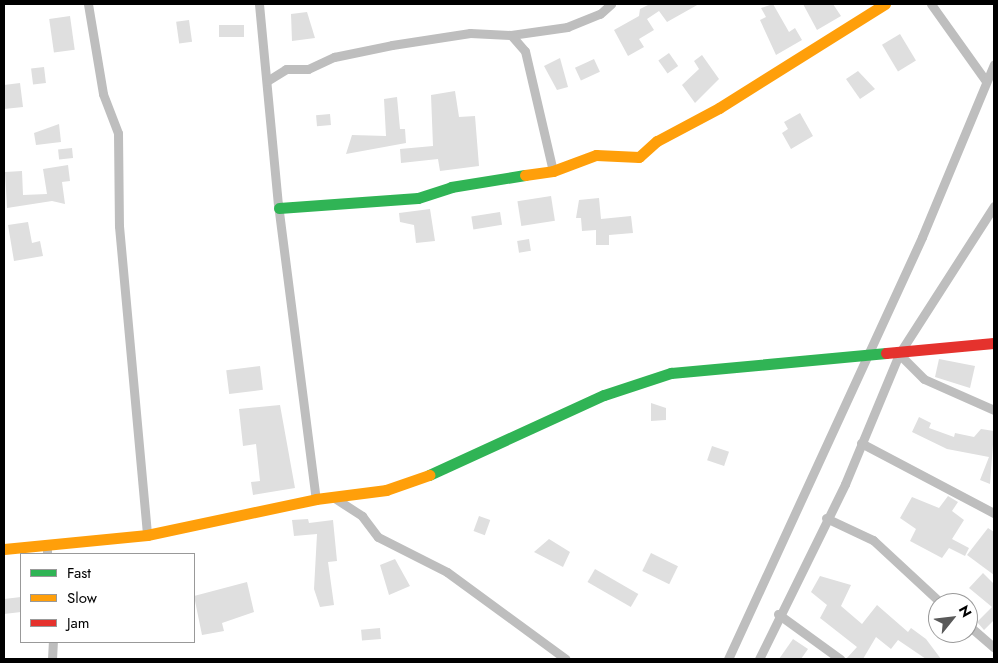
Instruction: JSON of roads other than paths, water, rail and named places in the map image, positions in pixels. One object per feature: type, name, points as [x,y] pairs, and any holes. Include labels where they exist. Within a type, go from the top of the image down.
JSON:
[{"type":"street","points":[[88,4],[103,94],[118,134],[119,226],[147,535]]},
{"type":"street","points":[[259,4],[279,208],[316,498]]},
{"type":"street","points":[[267,81],[286,69],[308,70],[334,57],[392,45],[470,32],[511,35],[568,27],[600,14],[611,4]]},
{"type":"street","points":[[279,208],[418,198],[451,187],[553,171],[596,155],[639,157],[657,141],[719,108],[885,4]]},
{"type":"street","points":[[931,4],[986,81]]},
{"type":"street","points":[[511,35],[525,52],[553,171]]},
{"type":"street","points":[[728,659],[869,352],[994,64]]},
{"type":"street","points":[[759,659],[778,614],[861,443],[900,354],[994,206]]},
{"type":"street","points":[[4,549],[47,549],[147,535],[316,498],[386,490],[452,467],[604,395],[671,373],[869,352],[900,354],[994,343]]},
{"type":"street","points":[[900,354],[924,379],[994,410]]},
{"type":"street","points":[[861,443],[994,513]]},
{"type":"street","points":[[332,497],[362,516],[378,537],[447,572],[566,659]]},
{"type":"street","points":[[826,518],[873,540],[930,593]]},
{"type":"street","points":[[778,614],[840,659]]},
{"type":"street","points":[[978,634],[994,648]]},
{"type":"street","points":[[52,659],[53,643]]}]
